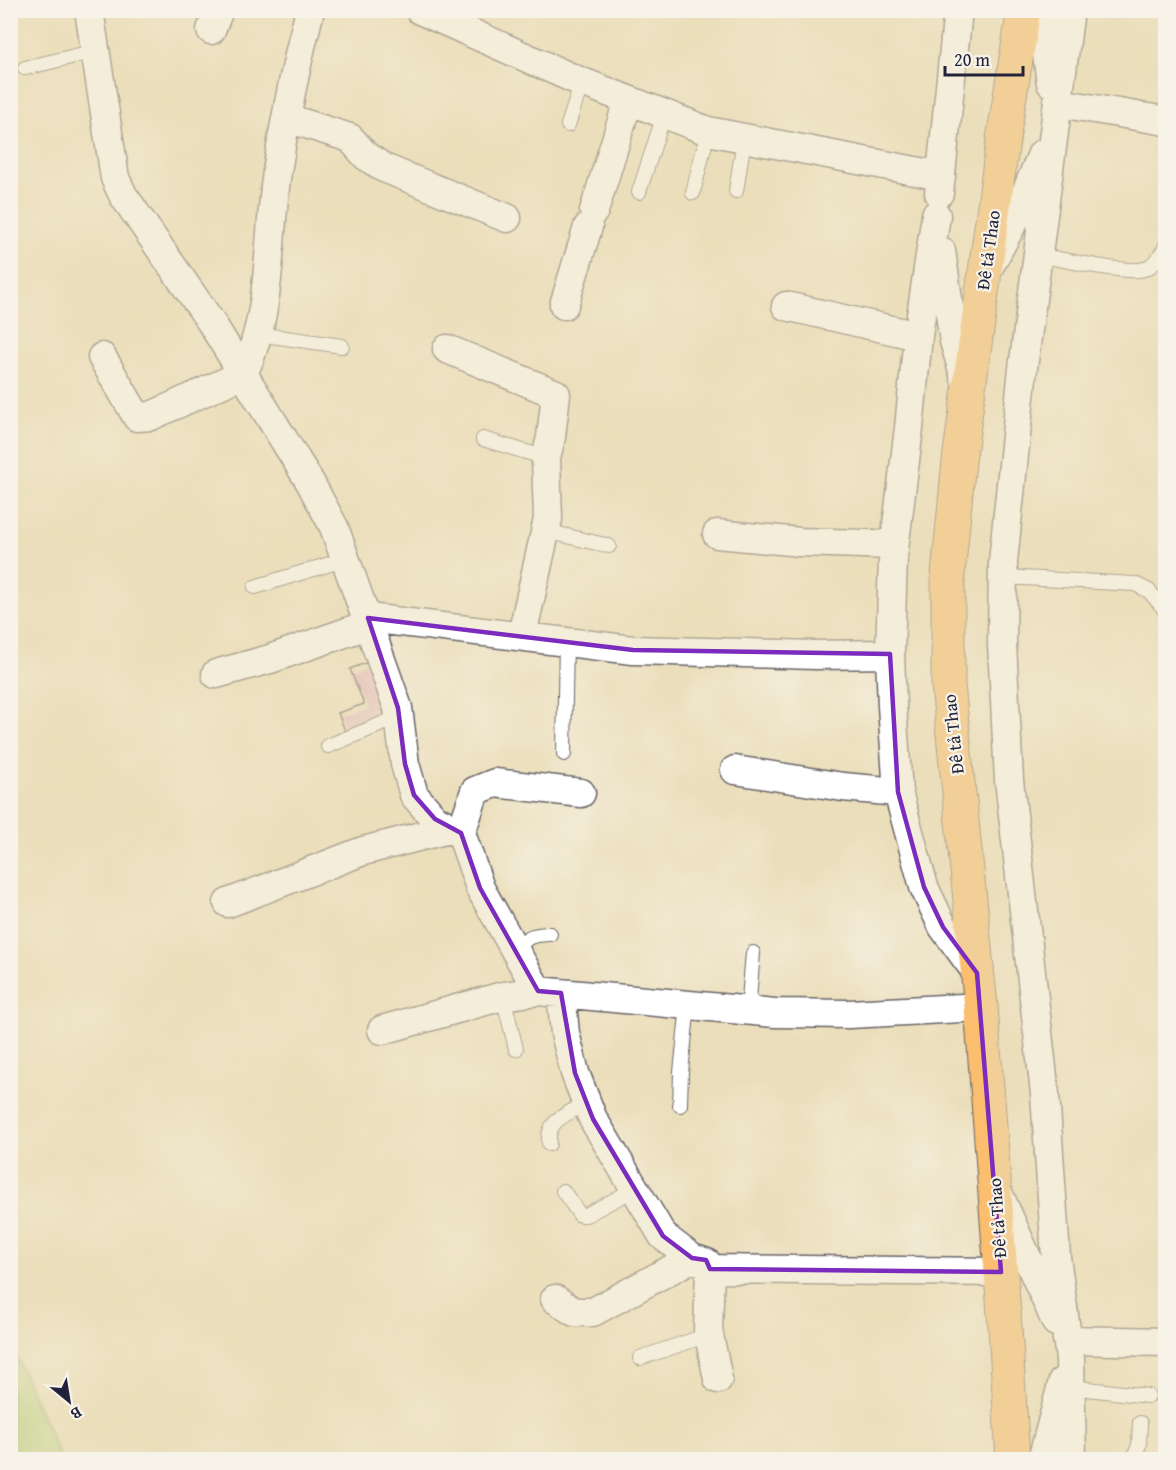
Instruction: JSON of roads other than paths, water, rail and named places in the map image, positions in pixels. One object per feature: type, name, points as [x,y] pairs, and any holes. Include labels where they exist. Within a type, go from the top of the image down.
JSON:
[{"type":"main road","name":"Đê tả Thao","points":[[1013,1460],[981,1007],[948,685],[948,575],[968,391],[1024,10]]},
{"type":"street","points":[[89,10],[115,178],[123,195],[177,272],[243,374],[334,527],[369,621],[399,717],[405,764],[414,795],[435,819],[457,831],[480,888],[517,955],[550,992],[587,1103],[633,1190],[663,1236],[701,1264],[708,1335],[718,1379]]},
{"type":"street","points":[[102,357],[137,417],[151,416],[243,374],[258,334],[276,173],[296,64],[310,10]]},
{"type":"street","points":[[420,10],[582,82],[708,131],[941,176]]},
{"type":"street","points":[[958,10],[941,176],[918,336],[894,545],[890,654],[898,792],[924,887],[943,927],[977,973]]},
{"type":"street","points":[[984,278],[1015,219],[1058,113],[1049,76],[1041,10]]},
{"type":"street","points":[[1070,10],[1058,113],[1036,255],[1003,577],[1002,654],[1009,780],[1045,1094],[1053,1223],[1069,1359],[1072,1460]]},
{"type":"street","points":[[564,305],[628,101]]},
{"type":"street","points":[[1058,113],[1166,121]]},
{"type":"street","points":[[287,118],[350,138],[366,156],[384,168],[507,218]]},
{"type":"street","points":[[936,215],[954,341],[968,391]]},
{"type":"street","points":[[786,306],[918,336]]},
{"type":"street","points":[[447,349],[555,393],[555,409],[546,458],[546,531],[522,635]]},
{"type":"street","points":[[717,534],[894,545]]},
{"type":"street","points":[[216,674],[279,656],[369,621],[522,635],[633,650],[816,656],[890,654]]},
{"type":"street","points":[[735,770],[843,787],[898,792]]},
{"type":"street","points":[[457,831],[475,791],[484,786],[495,783],[581,793]]},
{"type":"street","points":[[228,903],[363,851],[457,831]]},
{"type":"street","points":[[382,1030],[504,996],[550,992],[748,1011],[849,1014],[981,1007]]},
{"type":"street","points":[[994,1186],[1069,1359],[1042,1460]]},
{"type":"street","points":[[555,1299],[574,1311],[593,1312],[701,1264],[1001,1272]]},
{"type":"street","points":[[1069,1359],[1166,1342]]},
{"type":"lane","points":[[25,68],[96,51]]},
{"type":"lane","points":[[568,125],[582,82]]},
{"type":"lane","points":[[639,192],[664,115]]},
{"type":"lane","points":[[693,193],[708,131]]},
{"type":"lane","points":[[736,191],[744,139]]},
{"type":"lane","points":[[1036,255],[1127,269],[1143,269],[1159,258],[1166,246]]},
{"type":"lane","points":[[258,334],[342,346]]},
{"type":"lane","points":[[483,439],[546,458]]},
{"type":"lane","points":[[546,531],[609,546]]},
{"type":"lane","points":[[255,587],[346,559]]},
{"type":"lane","points":[[1003,577],[1135,585],[1149,591],[1166,611]]},
{"type":"lane","points":[[564,754],[566,640]]},
{"type":"lane","points":[[328,746],[399,717]]},
{"type":"lane","points":[[517,955],[522,941],[528,937],[550,934]]},
{"type":"lane","points":[[748,1011],[753,953]]},
{"type":"lane","points":[[504,996],[516,1049]]},
{"type":"lane","points":[[680,1105],[688,1005]]},
{"type":"lane","points":[[549,1144],[549,1128],[554,1121],[587,1103]]},
{"type":"lane","points":[[563,1191],[580,1215],[586,1215],[633,1190]]},
{"type":"lane","points":[[640,1358],[708,1335]]},
{"type":"lane","points":[[1069,1359],[1148,1396]]},
{"type":"lane","points":[[1133,1460],[1139,1445],[1140,1423]]}]
